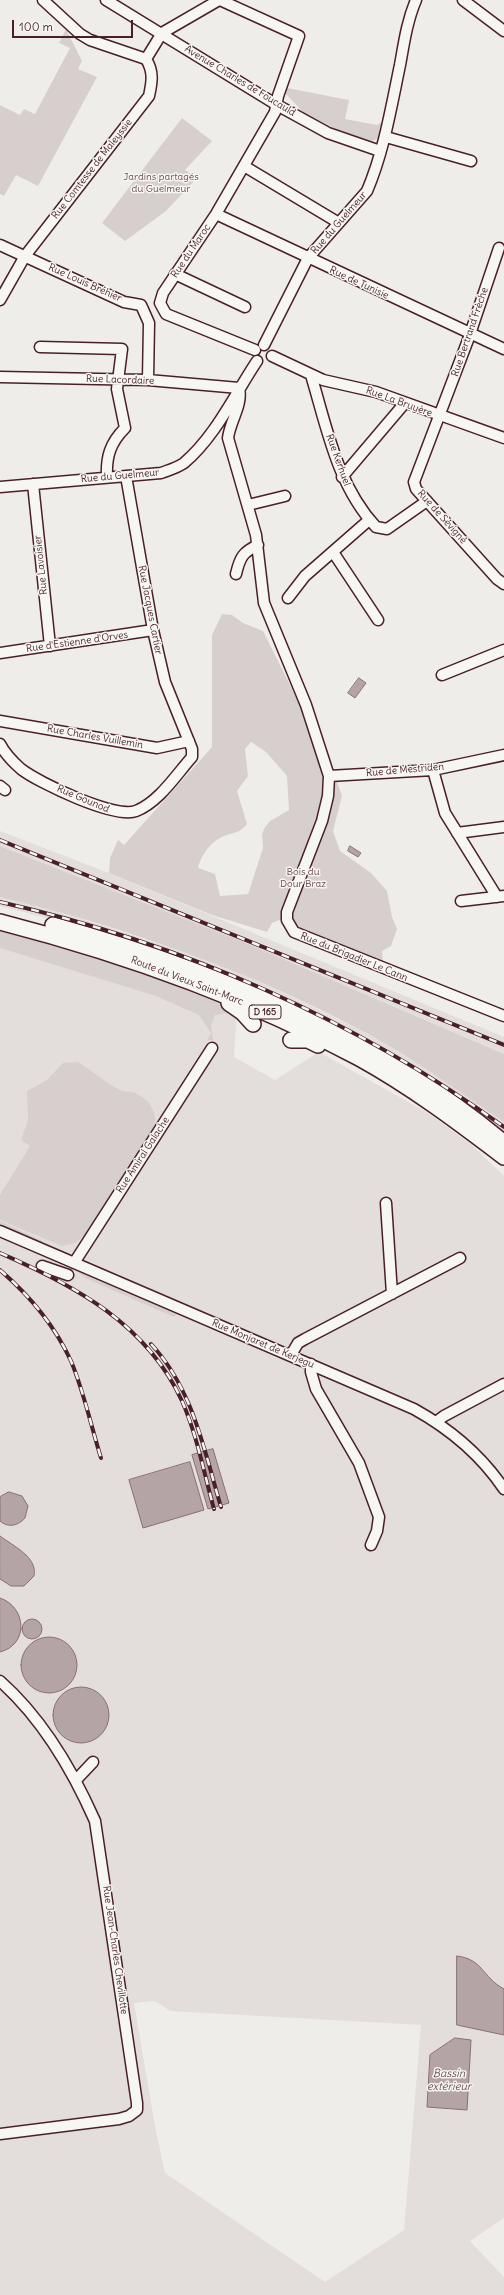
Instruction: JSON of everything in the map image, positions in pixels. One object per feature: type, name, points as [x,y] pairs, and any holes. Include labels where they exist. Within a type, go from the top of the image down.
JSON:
[{"type":"highway","name":"Route du Vieux Saint-Marc","points":[[0,912],[102,939],[157,957],[209,976],[284,1008],[339,1036],[398,1069],[451,1103],[504,1143]]},
{"type":"highway","name":"Route du Vieux Saint-Marc","points":[[0,922],[101,950],[205,987],[277,1018],[359,1058],[416,1094],[504,1157]]},
{"type":"highway","points":[[205,987],[242,1012],[253,1024]]},
{"type":"highway","points":[[291,1040],[308,1040],[416,1094],[504,1168]]},
{"type":"street","points":[[43,0],[80,34],[90,40],[146,59],[162,33],[220,0]]},
{"type":"street","name":"Avenue Charles de Foucauld","points":[[106,0],[162,33],[276,105],[328,133],[380,151]]},
{"type":"street","name":"Rue du Maroc","points":[[220,0],[299,36],[278,96],[275,112],[216,214],[163,293],[160,303],[166,314],[260,348]]},
{"type":"street","name":"Rue du Guelmeur","points":[[260,348],[308,258],[367,192],[386,136],[405,38],[416,0]]},
{"type":"street","points":[[463,0],[504,31]]},
{"type":"street","name":"Rue Comtesse de Maleyssie","points":[[0,300],[25,256],[148,96],[153,79],[151,67],[146,59]]},
{"type":"street","points":[[386,136],[471,161]]},
{"type":"street","points":[[244,166],[339,223]]},
{"type":"street","name":"Rue de Tunisie","points":[[216,214],[504,349]]},
{"type":"street","name":"Rue Louis Bréhier","points":[[0,245],[124,302],[141,305],[149,323],[148,380]]},
{"type":"street","name":"Rue Bertrand Frèche","points":[[440,417],[499,248]]},
{"type":"street","points":[[175,274],[244,307]]},
{"type":"street","points":[[40,347],[122,349],[117,389],[125,428],[112,444],[108,454],[107,477]]},
{"type":"street","points":[[260,348],[271,351],[272,356],[269,361],[263,363],[257,361],[254,356],[260,348]]},
{"type":"street","name":"Rue La Bruyère","points":[[272,356],[311,375],[376,392],[440,417],[504,438]]},
{"type":"street","name":"Rue du Guelmeur","points":[[0,487],[161,473],[183,464],[212,431],[257,361]]},
{"type":"street","name":"Rue Kerhuel","points":[[311,375],[342,477],[369,520],[376,528],[387,529],[427,502]]},
{"type":"street","name":"Rue Lacordaire","points":[[0,377],[148,380],[239,388]]},
{"type":"street","name":"Rue du Brigadier Le Cann","points":[[239,388],[240,401],[229,430],[228,438],[258,545],[264,603],[306,705],[329,776],[328,796],[322,821],[287,912],[287,920],[294,932],[504,1016]]},
{"type":"street","points":[[342,477],[404,404]]},
{"type":"street","name":"Rue de Sévigné","points":[[440,417],[414,482],[416,489],[497,579],[504,584]]},
{"type":"street","name":"Rue Jacques Cartier","points":[[126,476],[153,630],[165,682],[189,741]]},
{"type":"street","name":"Rue Lavoisier","points":[[33,484],[50,646]]},
{"type":"street","points":[[248,505],[285,496]]},
{"type":"street","points":[[288,598],[304,576],[369,520]]},
{"type":"street","points":[[236,574],[240,556],[245,550],[258,545]]},
{"type":"street","points":[[333,552],[378,620]]},
{"type":"street","name":"Rue d'Estienne d'Orves","points":[[0,653],[153,630]]},
{"type":"street","points":[[442,675],[504,650]]},
{"type":"street","name":"Rue Charles Vuillemin","points":[[0,721],[157,748],[189,741]]},
{"type":"street","name":"Rue Gounod","points":[[0,744],[11,760],[32,776],[104,810],[120,813],[134,812],[142,809],[159,795],[192,757],[192,748],[189,741]]},
{"type":"street","name":"Rue de Mestriden","points":[[329,776],[433,770],[504,755]]},
{"type":"street","points":[[433,770],[445,813],[500,896],[461,901]]},
{"type":"street","points":[[457,833],[504,827]]},
{"type":"street","name":"Rue Amiral Galache","points":[[74,1263],[212,1048]]},
{"type":"street","points":[[386,1203],[392,1294]]},
{"type":"street","name":"Rue Monjaret de Kerjegu","points":[[0,1231],[401,1403],[436,1422],[470,1449],[504,1489]]},
{"type":"street","points":[[291,1355],[298,1343],[304,1339],[460,1258]]},
{"type":"street","points":[[42,1266],[68,1276]]},
{"type":"street","points":[[311,1364],[311,1372],[316,1389],[359,1463],[379,1517],[377,1531],[371,1545]]},
{"type":"street","points":[[436,1422],[444,1416],[504,1384]]},
{"type":"street","name":"Rue Jean-Charles Chevillotte","points":[[0,1681],[26,1708],[54,1744],[76,1780],[95,1821],[100,1844],[137,2103],[137,2110],[129,2116],[119,2119],[0,2134]]},
{"type":"street","points":[[76,1780],[93,1762]]},
{"type":"shaded area","points":[[0,831],[109,873],[504,1037],[504,1054],[246,943],[0,846]]},
{"type":"shaded area","points":[[0,897],[43,907],[178,949],[233,970],[301,1001],[370,1035],[428,1069],[504,1122],[504,1136],[85,928],[0,906]]},
{"type":"shaded area","points":[[0,928],[237,1012],[234,1057],[275,1080],[319,1052],[428,1113],[472,1145],[504,1176],[504,2218],[470,2241],[504,2277],[504,2295],[0,2295]],"holes":[[[155,2001],[170,2011],[421,2025],[404,2230],[325,2282],[165,2173],[155,2126],[134,2003]]]},
{"type":"green space","points":[[66,29],[82,61],[78,69],[97,77],[38,186],[16,175],[4,196],[0,194],[0,105],[20,115],[24,109],[35,114],[70,48],[59,43]]},
{"type":"green space","points":[[287,88],[349,100],[345,119],[377,125],[382,122],[378,138],[373,141],[367,140],[334,128],[303,112],[285,93]]},
{"type":"green space","name":"Jardins partagés du Guelmeur","points":[[182,118],[212,141],[185,170],[197,178],[166,211],[125,241],[102,223]]},
{"type":"green space","name":"Bois du Dour Braz","points":[[222,614],[232,615],[243,623],[263,631],[295,695],[318,726],[342,796],[333,831],[340,851],[371,873],[387,891],[392,917],[397,929],[391,946],[382,951],[383,963],[299,932],[282,919],[272,923],[267,932],[212,915],[109,873],[110,858],[118,840],[124,845],[212,747],[212,635]],"holes":[[[251,742],[266,752],[287,776],[289,810],[270,821],[265,827],[262,834],[263,848],[248,894],[220,896],[215,874],[198,868],[199,864],[203,855],[212,844],[224,836],[241,830],[247,824],[237,791],[248,776],[245,749]]]},
{"type":"green space","points":[[0,846],[246,943],[504,1054],[504,1122],[405,1055],[326,1012],[281,991],[190,954],[143,938],[48,909],[0,897]]},
{"type":"green space","points":[[0,929],[52,942],[129,967],[217,1002],[230,1010],[228,1013],[215,1015],[211,1025],[213,1040],[207,1040],[211,1033],[199,1015],[156,996],[0,948]]},
{"type":"green space","points":[[78,1062],[120,1090],[132,1092],[143,1097],[151,1106],[155,1116],[155,1122],[154,1128],[87,1233],[75,1243],[62,1246],[0,1220],[0,1195],[30,1146],[21,1140],[28,1120],[27,1091],[47,1080],[63,1063]]},
{"type":"green space","points":[[0,1221],[43,1241],[40,1243],[0,1225]]},
{"type":"green space","points":[[80,1271],[176,1312],[176,1315],[174,1317],[85,1278],[78,1272]]},
{"type":"water","points":[[359,678],[366,683],[355,698],[348,693]]},
{"type":"water","points":[[350,846],[361,853],[358,857],[348,851]]},
{"type":"water","points":[[213,1449],[229,1503],[208,1509],[192,1455]]},
{"type":"water","points":[[190,1462],[204,1510],[143,1528],[129,1480]]},
{"type":"water","points":[[9,1492],[22,1496],[28,1506],[25,1518],[19,1523],[13,1525],[6,1525],[0,1521],[0,1497]]},
{"type":"water","points":[[0,1536],[18,1548],[32,1563],[34,1576],[24,1586],[11,1586],[0,1579]]},
{"type":"water","points":[[0,1598],[9,1603],[15,1609],[20,1617],[21,1626],[20,1634],[16,1642],[9,1648],[0,1652]]},
{"type":"water","points":[[32,1619],[39,1622],[42,1629],[39,1636],[32,1639],[25,1636],[22,1629],[25,1622]]},
{"type":"water","points":[[44,1637],[54,1637],[69,1645],[75,1654],[77,1665],[75,1676],[69,1685],[54,1693],[44,1693],[33,1688],[26,1681],[21,1670],[21,1660],[26,1649],[33,1642]]},
{"type":"water","points":[[76,1687],[86,1687],[101,1695],[107,1704],[109,1715],[107,1726],[101,1735],[86,1743],[76,1743],[65,1738],[58,1731],[53,1720],[53,1710],[58,1699],[65,1692]]},
{"type":"water","points":[[457,1956],[472,1961],[504,1989],[504,2035],[457,2025]]},
{"type":"water","name":"Bassin extérieur","points":[[455,2038],[471,2040],[467,2110],[427,2107],[430,2055]]},
{"type":"railway","points":[[0,840],[504,1045]]},
{"type":"railway","points":[[0,902],[67,919],[134,939],[199,962],[263,989],[326,1019],[387,1052],[446,1088],[504,1127]]},
{"type":"railway","points":[[0,1253],[55,1279],[106,1310],[129,1329],[149,1350],[167,1374],[182,1401],[196,1441],[214,1509]]},
{"type":"railway","points":[[0,1270],[31,1301],[49,1323],[65,1348],[80,1385],[101,1458]]},
{"type":"railway","points":[[151,1344],[177,1380],[187,1400],[202,1442],[221,1507]]}]
